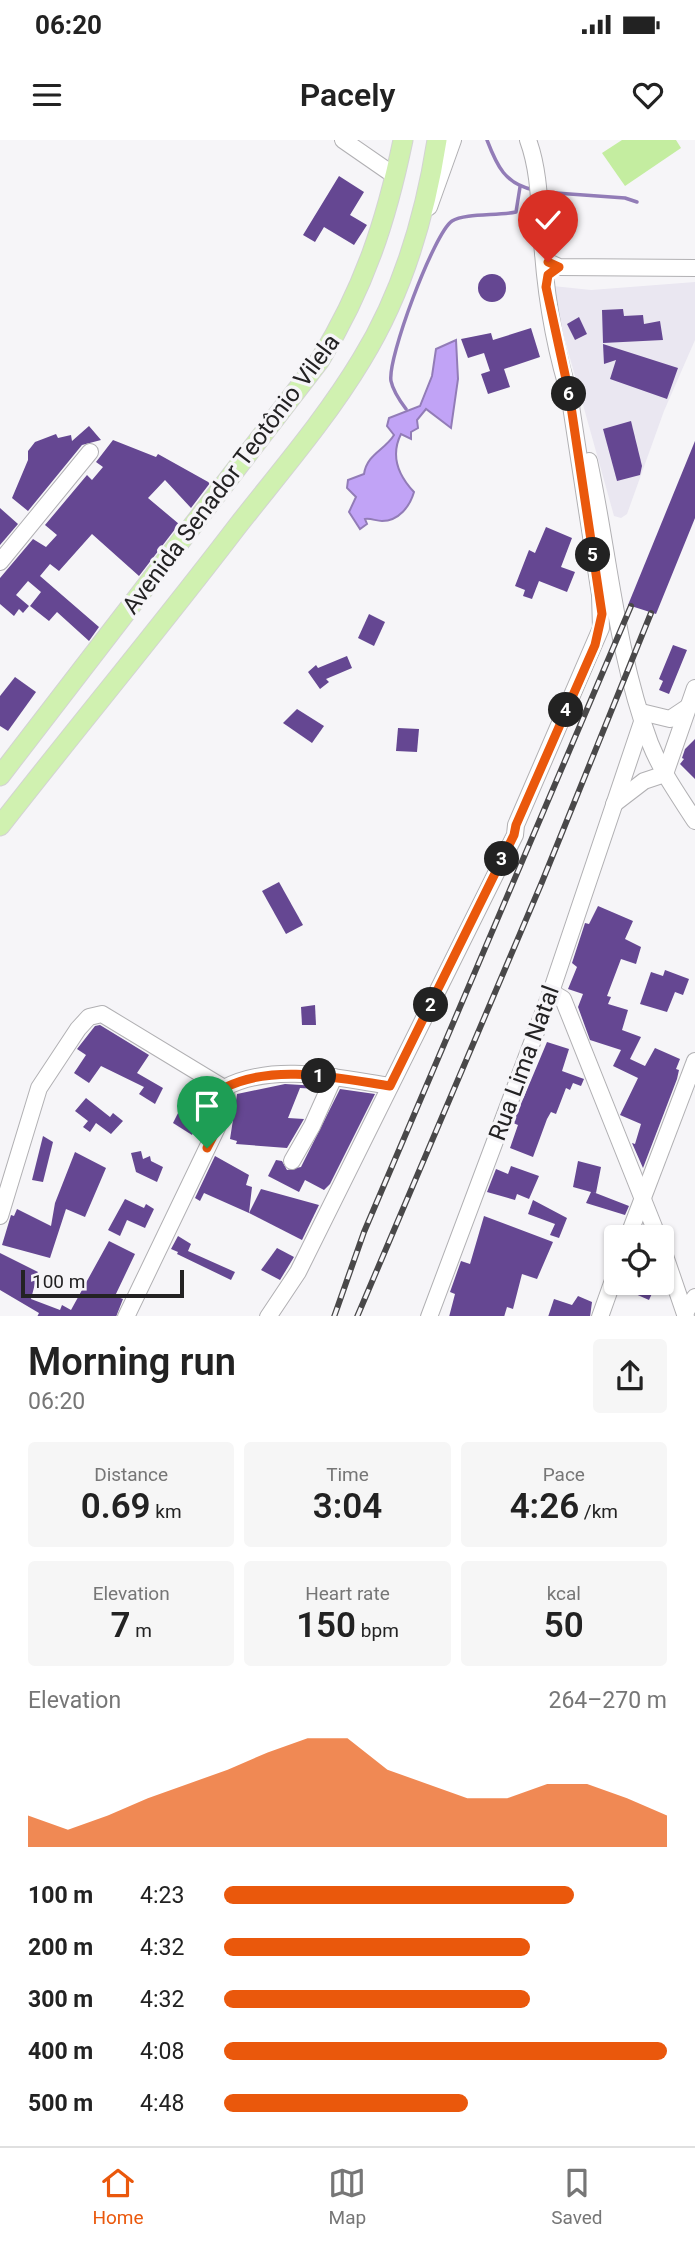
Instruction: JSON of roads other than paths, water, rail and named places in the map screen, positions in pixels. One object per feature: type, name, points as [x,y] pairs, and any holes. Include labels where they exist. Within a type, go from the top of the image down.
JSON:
[{"type":"main road","name":"Avenida Senador Teotônio Vilela","points":[[0,776],[320,360],[344,321],[374,254],[402,140]]},
{"type":"main road","name":"Avenida Senador Teotônio Vilela","points":[[0,826],[94,706],[146,647],[347,382],[398,290],[419,228],[437,140]]},
{"type":"street","points":[[343,140],[395,176]]},
{"type":"street","name":"Avenida Senador Teotônio Vilela","points":[[419,228],[442,176],[453,140]]},
{"type":"street","points":[[528,140],[537,184],[545,284],[569,393],[597,500],[611,593],[621,634],[642,715],[665,774],[695,821]]},
{"type":"street","points":[[542,253],[548,262],[559,267],[695,268]]},
{"type":"street","points":[[545,284],[548,275],[559,267]]},
{"type":"street","points":[[269,1316],[298,1272],[514,835],[602,622],[569,393]]},
{"type":"street","points":[[0,562],[90,452]]},
{"type":"street","points":[[514,835],[524,829],[608,641],[613,634],[621,634]]},
{"type":"street","points":[[665,774],[695,688]]},
{"type":"street","points":[[642,715],[670,719],[688,707]]},
{"type":"street","name":"Rua Lima Natal","points":[[429,1316],[551,992],[642,715]]},
{"type":"street","points":[[612,806],[644,781],[665,774]]},
{"type":"street","points":[[551,992],[563,999],[654,1225]]},
{"type":"street","points":[[0,1216],[32,1103],[78,1029],[89,1017],[102,1014],[224,1088],[227,1097],[226,1109],[126,1316]]},
{"type":"street","points":[[632,1225],[695,1061]]},
{"type":"street","points":[[224,1088],[238,1080],[280,1075],[334,1077],[390,1086]]},
{"type":"street","points":[[292,1161],[312,1126],[334,1077]]},
{"type":"street","points":[[674,1282],[685,1315]]},
{"type":"street","points":[[600,1316],[608,1295]]},
{"type":"street","points":[[685,1315],[695,1297]]},
{"type":"waterway","points":[[487,140],[503,172],[516,183],[534,190]]},
{"type":"waterway","points":[[406,409],[392,385],[392,368],[413,297],[434,248],[444,230],[458,218],[516,212],[520,187]]},
{"type":"waterway","points":[[542,192],[625,198],[637,202]]},
{"type":"railway","points":[[334,1316],[364,1232],[631,606]]},
{"type":"railway","points":[[357,1316],[542,882],[651,613]]}]
